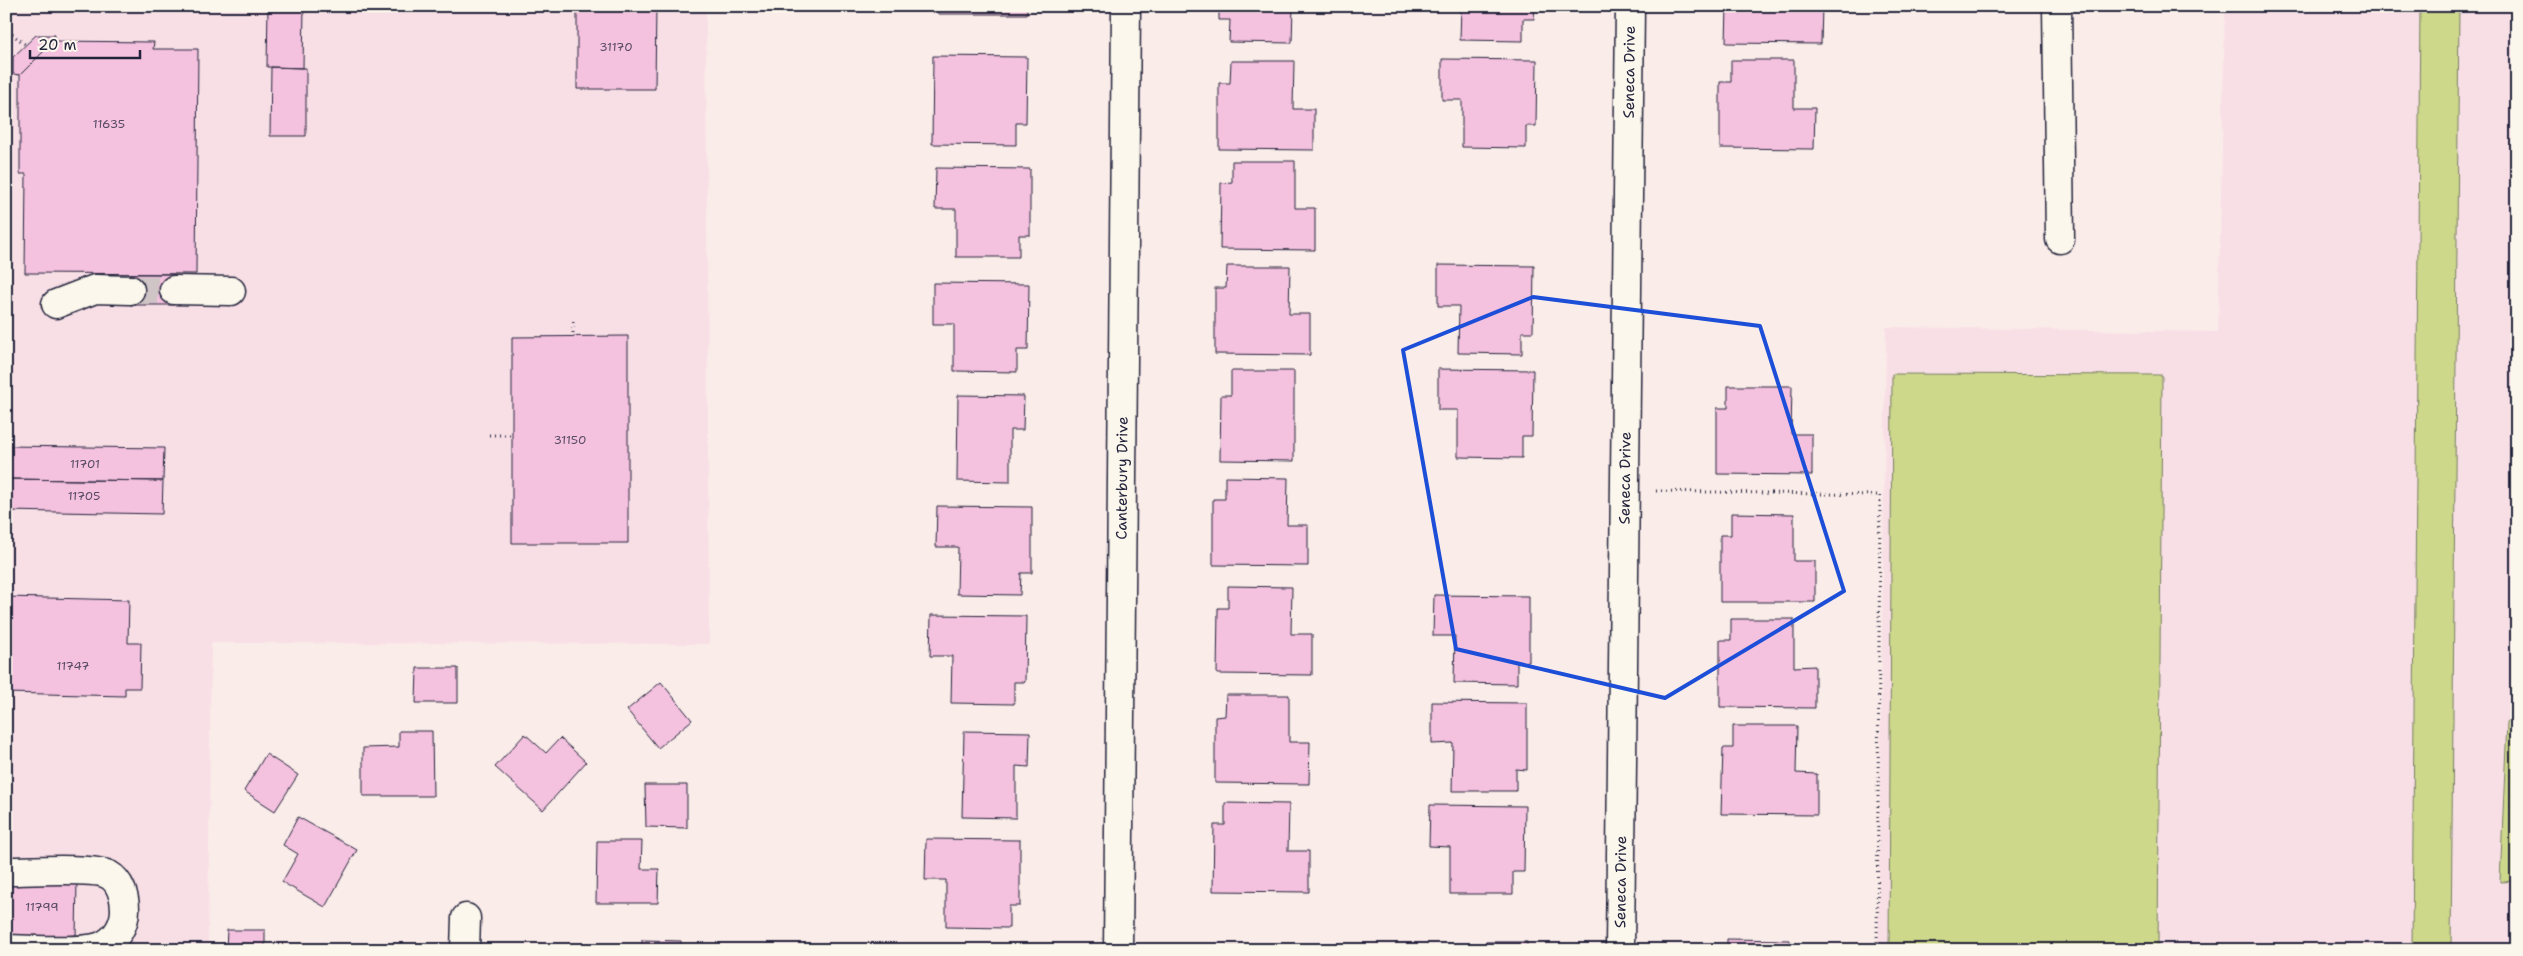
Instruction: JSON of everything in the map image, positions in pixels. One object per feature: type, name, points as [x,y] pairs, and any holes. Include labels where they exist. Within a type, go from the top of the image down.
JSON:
[{"type":"street","name":"Canterbury Drive","points":[[1118,950],[1126,6]]},
{"type":"street","name":"Seneca Drive","points":[[1620,950],[1630,6]]},
{"type":"street","points":[[2057,6],[2060,239]]},
{"type":"street","points":[[56,304],[95,289],[130,290]]},
{"type":"street","points":[[174,290],[230,291]]},
{"type":"street","points":[[6,871],[101,872],[116,880],[124,899],[125,909],[119,930],[114,938],[101,946],[80,949],[6,949]]},
{"type":"street","points":[[465,950],[466,918]]},
{"type":"path","points":[[12,34],[26,45]]},
{"type":"path","points":[[573,322],[573,333]]},
{"type":"path","points":[[489,435],[511,435]]},
{"type":"path","points":[[1651,490],[1880,495],[1877,950]]},
{"type":"highlighted area","points":[[1533,297],[1760,326],[1844,591],[1665,698],[1456,649],[1403,350]]},
{"type":"shaded area","points":[[6,6],[706,6],[709,644],[211,643],[208,950],[6,950]]},
{"type":"shaded area","points":[[2225,6],[2517,6],[2517,950],[1878,950],[1886,327],[2218,332]]},
{"type":"green space","points":[[2420,6],[2459,6],[2451,950],[2412,950]]},
{"type":"green space","points":[[1892,374],[2162,375],[2158,950],[1889,950]]},
{"type":"green space","points":[[2517,712],[2517,881],[2500,882],[2507,722]]},
{"type":"building","points":[[268,6],[304,6],[303,68],[267,67]]},
{"type":"building","points":[[577,6],[656,6],[655,89],[577,89]]},
{"type":"building","points":[[938,6],[1027,6],[1027,14],[938,14]]},
{"type":"building","points":[[1219,6],[1293,6],[1292,43],[1229,42],[1230,20],[1219,20]]},
{"type":"building","points":[[1461,6],[1535,6],[1534,19],[1523,19],[1523,41],[1460,40]]},
{"type":"building","points":[[1727,6],[1822,6],[1821,44],[1726,43]]},
{"type":"building","points":[[36,35],[55,35],[54,41],[20,75],[13,74],[13,57]]},
{"type":"building","points":[[54,41],[154,42],[153,49],[198,49],[196,274],[25,273],[26,174],[20,174],[20,75]]},
{"type":"building","points":[[933,56],[1027,57],[1026,123],[1016,123],[1016,145],[932,144]]},
{"type":"building","points":[[1442,59],[1537,60],[1536,126],[1526,126],[1526,148],[1462,147],[1462,100],[1442,100]]},
{"type":"building","points":[[1731,60],[1794,60],[1794,108],[1815,108],[1814,149],[1720,148],[1720,82],[1731,82]]},
{"type":"building","points":[[1231,61],[1294,61],[1293,109],[1314,109],[1314,150],[1219,149],[1219,83],[1230,83]]},
{"type":"building","points":[[271,67],[306,68],[306,136],[270,136]]},
{"type":"building","points":[[1232,161],[1295,161],[1295,208],[1315,208],[1315,250],[1220,249],[1221,183],[1232,182]]},
{"type":"building","points":[[936,168],[1030,169],[1030,235],[1019,235],[1019,257],[956,257],[956,209],[935,209]]},
{"type":"building","points":[[1438,265],[1534,266],[1533,332],[1522,332],[1522,354],[1458,353],[1459,306],[1438,306]]},
{"type":"building","points":[[1227,266],[1290,266],[1289,314],[1310,314],[1310,355],[1215,354],[1215,288],[1226,288]]},
{"type":"building","points":[[130,274],[174,274],[174,305],[130,305]]},
{"type":"building","points":[[933,283],[1029,284],[1028,350],[1017,350],[1017,372],[954,371],[954,324],[933,324]]},
{"type":"building","points":[[628,336],[628,543],[512,543],[512,337]]},
{"type":"building","points":[[1438,369],[1533,370],[1532,436],[1522,436],[1522,458],[1458,457],[1458,410],[1438,410]]},
{"type":"building","points":[[1231,371],[1294,371],[1294,461],[1220,460],[1221,395],[1231,395]]},
{"type":"building","points":[[1728,386],[1792,386],[1791,434],[1812,434],[1812,475],[1717,474],[1717,408],[1728,408]]},
{"type":"building","points":[[958,395],[1024,396],[1023,430],[1010,430],[1010,482],[957,481]]},
{"type":"building","points":[[6,446],[164,448],[163,481],[6,479]]},
{"type":"building","points":[[1225,477],[1288,478],[1287,525],[1308,525],[1308,566],[1213,565],[1213,499],[1225,499]]},
{"type":"building","points":[[6,479],[163,481],[162,514],[6,511]]},
{"type":"building","points":[[937,506],[1032,507],[1032,573],[1021,573],[1020,595],[957,594],[958,547],[936,547]]},
{"type":"building","points":[[1731,513],[1794,514],[1794,561],[1815,561],[1815,602],[1720,602],[1720,535],[1731,535]]},
{"type":"building","points":[[1228,586],[1292,587],[1291,634],[1312,634],[1312,675],[1217,674],[1218,608],[1228,608]]},
{"type":"building","points":[[1434,595],[1529,596],[1529,662],[1517,662],[1517,684],[1454,683],[1455,636],[1433,636]]},
{"type":"building","points":[[6,597],[129,600],[128,643],[141,643],[140,688],[125,688],[125,696],[6,693]]},
{"type":"building","points":[[931,615],[1026,616],[1025,682],[1014,682],[1014,704],[951,703],[952,656],[930,656]]},
{"type":"building","points":[[1731,619],[1794,619],[1794,667],[1815,666],[1815,708],[1720,707],[1720,640],[1731,640]]},
{"type":"building","points":[[417,668],[458,668],[458,703],[416,703]]},
{"type":"building","points":[[661,682],[692,720],[658,748],[627,710]]},
{"type":"building","points":[[1226,695],[1289,695],[1289,742],[1310,742],[1309,784],[1215,783],[1215,717],[1225,716]]},
{"type":"building","points":[[1432,702],[1527,703],[1527,770],[1516,769],[1516,791],[1452,791],[1453,743],[1432,744]]},
{"type":"building","points":[[1733,726],[1797,726],[1796,773],[1817,774],[1817,815],[1721,814],[1723,748],[1733,748]]},
{"type":"building","points":[[399,731],[432,731],[433,796],[363,796],[363,748],[399,747]]},
{"type":"building","points":[[964,731],[1030,732],[1029,767],[1016,766],[1016,818],[962,817]]},
{"type":"building","points":[[525,734],[546,753],[560,738],[586,762],[543,810],[495,767]]},
{"type":"building","points":[[266,754],[298,775],[275,811],[244,791]]},
{"type":"building","points":[[645,785],[687,785],[687,828],[646,827]]},
{"type":"building","points":[[1225,803],[1289,804],[1288,851],[1309,851],[1309,892],[1213,891],[1214,825],[1225,825]]},
{"type":"building","points":[[1430,805],[1525,806],[1524,872],[1513,872],[1513,894],[1450,894],[1450,847],[1429,846]]},
{"type":"building","points":[[298,817],[357,850],[325,907],[282,882],[298,854],[283,845]]},
{"type":"building","points":[[926,839],[1020,840],[1020,906],[1009,906],[1009,928],[946,927],[946,880],[925,880]]},
{"type":"building","points":[[597,841],[642,841],[641,869],[659,869],[658,903],[596,903]]},
{"type":"building","points":[[6,878],[77,879],[76,937],[6,936]]},
{"type":"building","points":[[227,930],[265,930],[265,950],[226,950]]},
{"type":"building","points":[[1727,939],[1790,940],[1790,950],[1727,950]]},
{"type":"building","points":[[642,940],[681,941],[681,950],[642,950]]},
{"type":"building","points":[[1486,942],[1527,942],[1527,950],[1486,950]]},
{"type":"building","points":[[1212,947],[1250,947],[1250,950],[1212,950]]},
{"type":"tunnel","points":[[130,290],[174,290]]}]
